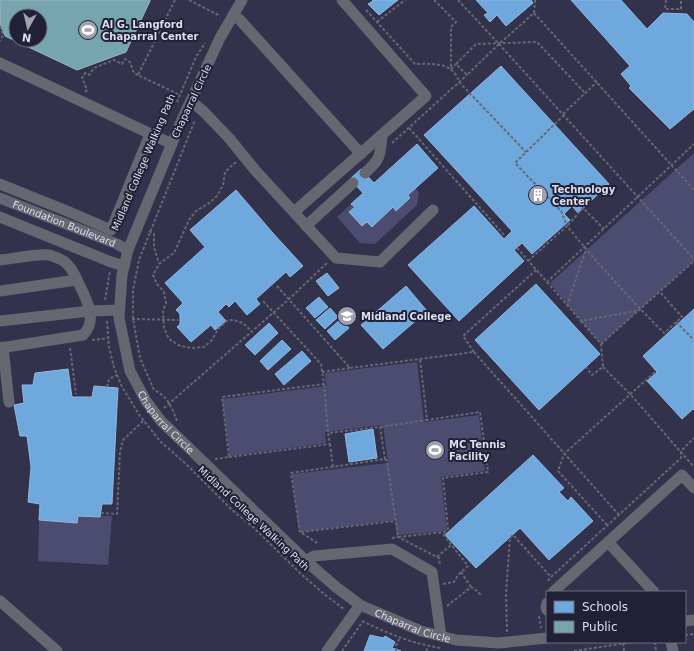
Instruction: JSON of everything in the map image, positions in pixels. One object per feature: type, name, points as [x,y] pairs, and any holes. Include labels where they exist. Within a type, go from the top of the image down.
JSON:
[{"type":"street","name":"Chaparral Circle","points":[[242,0],[228,13],[195,104],[172,144],[128,250],[122,275],[119,314],[130,371],[146,400],[161,421],[306,561],[336,588],[365,608],[421,631],[456,640],[499,643],[546,638]]},
{"type":"street","points":[[294,212],[426,96],[342,0]]},
{"type":"street","points":[[228,13],[240,20],[361,154]]},
{"type":"street","points":[[0,63],[172,144]]},
{"type":"street","points":[[195,104],[234,143],[255,170],[336,258],[380,262],[433,210]]},
{"type":"street","points":[[0,184],[111,230],[150,134]]},
{"type":"street","points":[[365,172],[376,163],[380,155],[382,136]]},
{"type":"street","points":[[306,226],[353,183]]},
{"type":"street","name":"Foundation Boulevard","points":[[0,198],[63,222],[128,250]]},
{"type":"street","points":[[35,231],[46,202]]},
{"type":"street","points":[[56,240],[67,211]]},
{"type":"street","name":"Foundation Boulevard","points":[[0,217],[124,266]]},
{"type":"street","points":[[0,260],[49,255],[65,261],[70,266],[78,280],[88,302],[90,311],[90,323],[88,330],[83,335],[1,347],[8,402]]},
{"type":"street","points":[[0,291],[78,280]]},
{"type":"street","points":[[0,321],[90,311],[106,311],[119,314]]},
{"type":"street","points":[[554,591],[682,475],[694,488]]},
{"type":"street","points":[[608,542],[653,591]]},
{"type":"street","points":[[306,561],[314,556],[392,549],[432,572],[441,636]]},
{"type":"street","points":[[0,601],[57,651]]},
{"type":"street","points":[[327,651],[353,615],[365,608]]},
{"type":"path","points":[[138,75],[175,0]]},
{"type":"path","points":[[189,0],[219,18],[228,13]]},
{"type":"path","points":[[377,22],[406,0]]},
{"type":"path","points":[[434,0],[456,22],[451,27],[451,69]]},
{"type":"path","points":[[458,0],[694,260],[641,310],[601,344]]},
{"type":"path","points":[[390,144],[534,13],[536,0]]},
{"type":"path","points":[[666,0],[665,9],[681,9],[681,0]]},
{"type":"path","points":[[362,6],[415,64],[440,64],[451,69],[457,76],[459,82],[526,152]]},
{"type":"path","points":[[534,13],[694,190]]},
{"type":"path","points":[[0,26],[3,35],[0,41]]},
{"type":"path","name":"Midland College Walking Path","points":[[176,107],[196,57],[208,38]]},
{"type":"path","points":[[451,69],[476,44],[538,42],[585,93]]},
{"type":"path","points":[[83,97],[87,90],[82,78],[85,73],[90,75],[94,68],[114,60],[122,64],[125,59],[130,62],[134,73],[180,95]]},
{"type":"path","points":[[456,64],[467,75]]},
{"type":"path","points":[[597,82],[515,163],[561,211],[568,226],[585,248],[664,333],[682,317],[660,292]]},
{"type":"path","points":[[179,425],[170,403],[162,393],[154,390],[140,358],[133,319],[133,290],[138,260],[150,232],[195,104]]},
{"type":"path","points":[[409,128],[506,236]]},
{"type":"path","points":[[547,282],[585,248],[694,144]]},
{"type":"path","points":[[238,160],[225,172],[223,185],[217,196],[208,204],[196,211],[188,220],[174,253],[159,264],[153,275],[157,284],[164,292],[166,303],[163,311],[164,328],[169,339],[180,346],[192,348],[204,347],[212,340],[218,329],[228,320],[237,320],[251,331]]},
{"type":"path","points":[[528,261],[568,226],[568,224],[583,208],[604,229]]},
{"type":"path","points":[[138,227],[154,234],[154,246],[159,264]]},
{"type":"path","points":[[517,248],[601,344],[603,367],[630,394],[694,467]]},
{"type":"path","points":[[567,306],[585,248]]},
{"type":"path","name":"Midland College Walking Path","points":[[111,262],[105,297],[109,338],[114,367],[122,387],[144,421],[160,441],[232,510],[342,609],[364,621],[400,637],[420,644],[447,649]]},
{"type":"path","points":[[101,513],[117,514],[122,440],[144,421],[170,403],[288,300],[328,262]]},
{"type":"path","points":[[536,270],[463,336],[474,352],[619,515]]},
{"type":"path","points":[[277,286],[350,368]]},
{"type":"path","points":[[263,301],[321,364],[333,467]]},
{"type":"path","points":[[581,322],[641,310]]},
{"type":"path","points":[[119,314],[133,319],[178,320]]},
{"type":"path","points":[[676,322],[694,340]]},
{"type":"path","points":[[90,342],[94,339],[109,338]]},
{"type":"path","points":[[75,347],[70,348],[76,394]]},
{"type":"path","points":[[322,372],[474,352]]},
{"type":"path","points":[[420,359],[427,420]]},
{"type":"path","points":[[586,367],[592,375],[603,367]]},
{"type":"path","points":[[607,525],[558,471],[564,454],[655,372]]},
{"type":"path","points":[[107,387],[109,379],[117,375]]},
{"type":"path","points":[[229,456],[222,397],[324,384]]},
{"type":"path","points":[[328,433],[480,412],[488,472],[443,478],[448,529],[443,534],[468,566],[458,575],[454,582],[442,584],[443,590]]},
{"type":"path","points":[[380,427],[385,459],[387,461],[398,537]]},
{"type":"path","points":[[218,464],[213,459],[330,444]]},
{"type":"path","points":[[322,546],[300,532],[291,473],[385,459]]},
{"type":"path","points":[[195,473],[206,465]]},
{"type":"path","points":[[300,532],[395,521]]},
{"type":"path","points":[[390,538],[445,532]]},
{"type":"path","points":[[507,642],[506,593],[510,538],[513,535],[551,576]]},
{"type":"path","points":[[398,537],[439,558],[440,571]]},
{"type":"path","points":[[437,557],[451,545]]},
{"type":"path","points":[[461,572],[471,587],[482,596]]},
{"type":"path","points":[[444,602],[445,608],[471,587]]},
{"type":"path","points":[[342,651],[364,621],[365,608]]},
{"type":"path","points":[[396,651],[396,646],[400,637]]},
{"type":"path","points":[[574,651],[623,643],[624,651]]},
{"type":"path","points":[[426,651],[429,646]]},
{"type":"shaded area","name":"Midland College","points":[[0,0],[694,0],[694,651],[0,651]]},
{"type":"shaded area","points":[[694,153],[694,261],[601,344],[550,283]]},
{"type":"shaded area","points":[[415,188],[419,192],[417,205],[375,244],[360,243],[337,217],[351,204],[355,207],[350,212],[362,226],[367,222],[372,227],[393,207],[396,211],[411,198],[409,195]]},
{"type":"shaded area","name":"MC Tennis Facility","points":[[417,362],[424,422],[479,415],[485,471],[441,477],[447,531],[397,535],[395,520],[299,532],[292,474],[388,463],[383,425],[325,432],[326,443],[230,456],[222,399],[326,386],[325,373]]},
{"type":"shaded area","points":[[78,516],[112,516],[108,565],[38,561],[39,520],[77,523]]},
{"type":"building: Schools","points":[[372,0],[398,0],[379,15],[368,4],[373,1]]},
{"type":"building: Schools","points":[[476,0],[531,0],[533,3],[506,26],[497,15],[490,22],[484,15],[488,13]]},
{"type":"building: Schools","points":[[571,0],[621,0],[647,29],[663,13],[687,14],[694,22],[694,109],[670,129],[629,88],[631,86],[621,74],[630,66]]},
{"type":"building: Schools","name":"Technology Center","points":[[501,66],[609,184],[578,213],[572,206],[564,214],[570,220],[532,254],[522,243],[514,250],[524,261],[459,321],[408,265],[474,206],[504,239],[512,231],[424,135]]},
{"type":"building: Schools","points":[[417,144],[438,168],[408,195],[410,198],[396,211],[393,207],[372,227],[367,222],[362,226],[349,212],[355,207],[351,204],[363,193],[350,179],[361,169],[374,183]]},
{"type":"building: Schools","points":[[236,190],[303,266],[290,277],[286,272],[256,299],[260,304],[247,315],[235,301],[229,307],[226,304],[218,312],[226,321],[215,330],[211,325],[191,342],[177,327],[180,324],[180,314],[176,310],[183,303],[165,283],[205,247],[190,230]]},
{"type":"building: Schools","points":[[327,273],[339,288],[328,296],[316,281]]},
{"type":"building: Schools","points":[[536,284],[600,354],[539,410],[475,340]]},
{"type":"building: Schools","points":[[406,286],[427,311],[383,349],[361,325]]},
{"type":"building: Schools","points":[[319,297],[328,307],[315,318],[306,308]]},
{"type":"building: Schools","points":[[330,308],[338,317],[325,329],[316,320]]},
{"type":"building: Schools","points":[[694,309],[694,410],[693,409],[682,419],[647,381],[657,372],[643,356]]},
{"type":"building: Schools","points":[[341,319],[349,328],[335,340],[327,331]]},
{"type":"building: Schools","points":[[269,323],[278,333],[255,355],[245,345]]},
{"type":"building: Schools","points":[[282,340],[291,349],[268,370],[260,361]]},
{"type":"building: Schools","points":[[302,351],[311,361],[284,385],[275,374]]},
{"type":"building: Schools","points":[[68,369],[72,397],[92,397],[94,386],[118,388],[112,504],[102,504],[100,517],[78,516],[77,523],[39,520],[40,504],[28,502],[31,467],[27,436],[20,436],[14,405],[24,403],[22,385],[33,385],[35,373]]},
{"type":"building: Schools","points":[[373,429],[377,458],[349,462],[345,434]]},
{"type":"building: Schools","points":[[533,455],[564,488],[559,492],[568,501],[571,497],[593,521],[549,560],[520,528],[476,568],[445,535]]},
{"type":"building: Schools","points":[[370,635],[383,638],[385,636],[395,642],[392,648],[401,651],[364,651]]},
{"type":"building: Public","name":"Al G. Langford Chaparral Center","points":[[0,0],[150,0],[126,52],[77,70],[30,48],[48,48],[48,8],[8,8],[8,37],[5,36],[0,24]]},
{"type":"place","name":"Al G. Langford Chaparral Center","points":[[88,30]]},
{"type":"place","name":"Technology Center","points":[[538,195]]},
{"type":"place","name":"Midland College","points":[[347,316]]},
{"type":"place","name":"MC Tennis Facility","points":[[435,450]]}]
